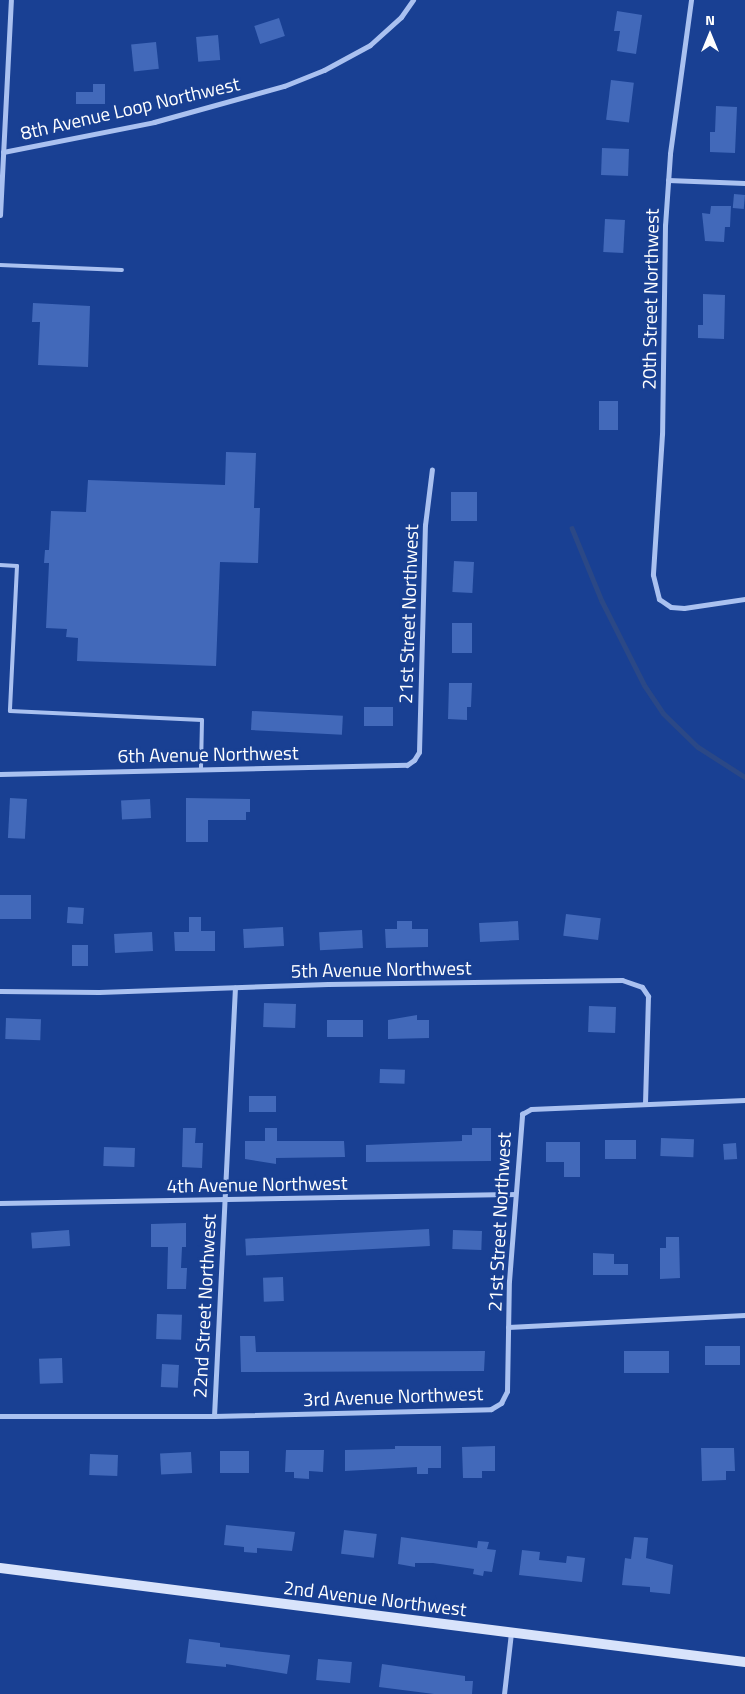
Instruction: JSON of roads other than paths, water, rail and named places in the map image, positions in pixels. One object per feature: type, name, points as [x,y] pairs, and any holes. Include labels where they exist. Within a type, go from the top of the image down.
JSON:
[{"type":"main road","name":"2nd Avenue Northwest","points":[[0,1568],[745,1662]]},
{"type":"street","points":[[0,215],[11,0]]},
{"type":"street","name":"8th Avenue Loop Northwest","points":[[3,152],[154,122],[284,86],[340,62],[370,45],[401,17],[414,0]]},
{"type":"street","name":"20th Street Northwest","points":[[691,0],[664,225],[662,434],[653,576],[659,599],[676,608],[745,599]]},
{"type":"street","points":[[668,180],[745,183]]},
{"type":"street","name":"21st Street Northwest","points":[[414,760],[419,752],[425,526],[432,469]]},
{"type":"street","name":"6th Avenue Northwest","points":[[0,774],[407,765],[414,760]]},
{"type":"street","name":"5th Avenue Northwest","points":[[0,991],[235,988],[328,984],[632,982],[642,987],[648,996],[645,1104]]},
{"type":"street","name":"22nd Street Northwest","points":[[214,1416],[235,988]]},
{"type":"street","points":[[645,1104],[745,1100]]},
{"type":"street","name":"21st Street Northwest","points":[[508,1327],[519,1118],[531,1109],[645,1104]]},
{"type":"street","name":"4th Avenue Northwest","points":[[0,1203],[515,1194]]},
{"type":"street","points":[[508,1327],[745,1315]]},
{"type":"street","name":"3rd Avenue Northwest","points":[[0,1416],[214,1416],[491,1410],[501,1403],[508,1392],[508,1327]]},
{"type":"street","points":[[504,1694],[511,1633]]},
{"type":"lane","points":[[0,265],[122,270]]},
{"type":"lane","points":[[0,565],[17,566],[10,711],[202,720],[200,769]]},
{"type":"waterway","points":[[572,528],[602,601],[645,686],[663,713],[698,747],[745,777]]}]
